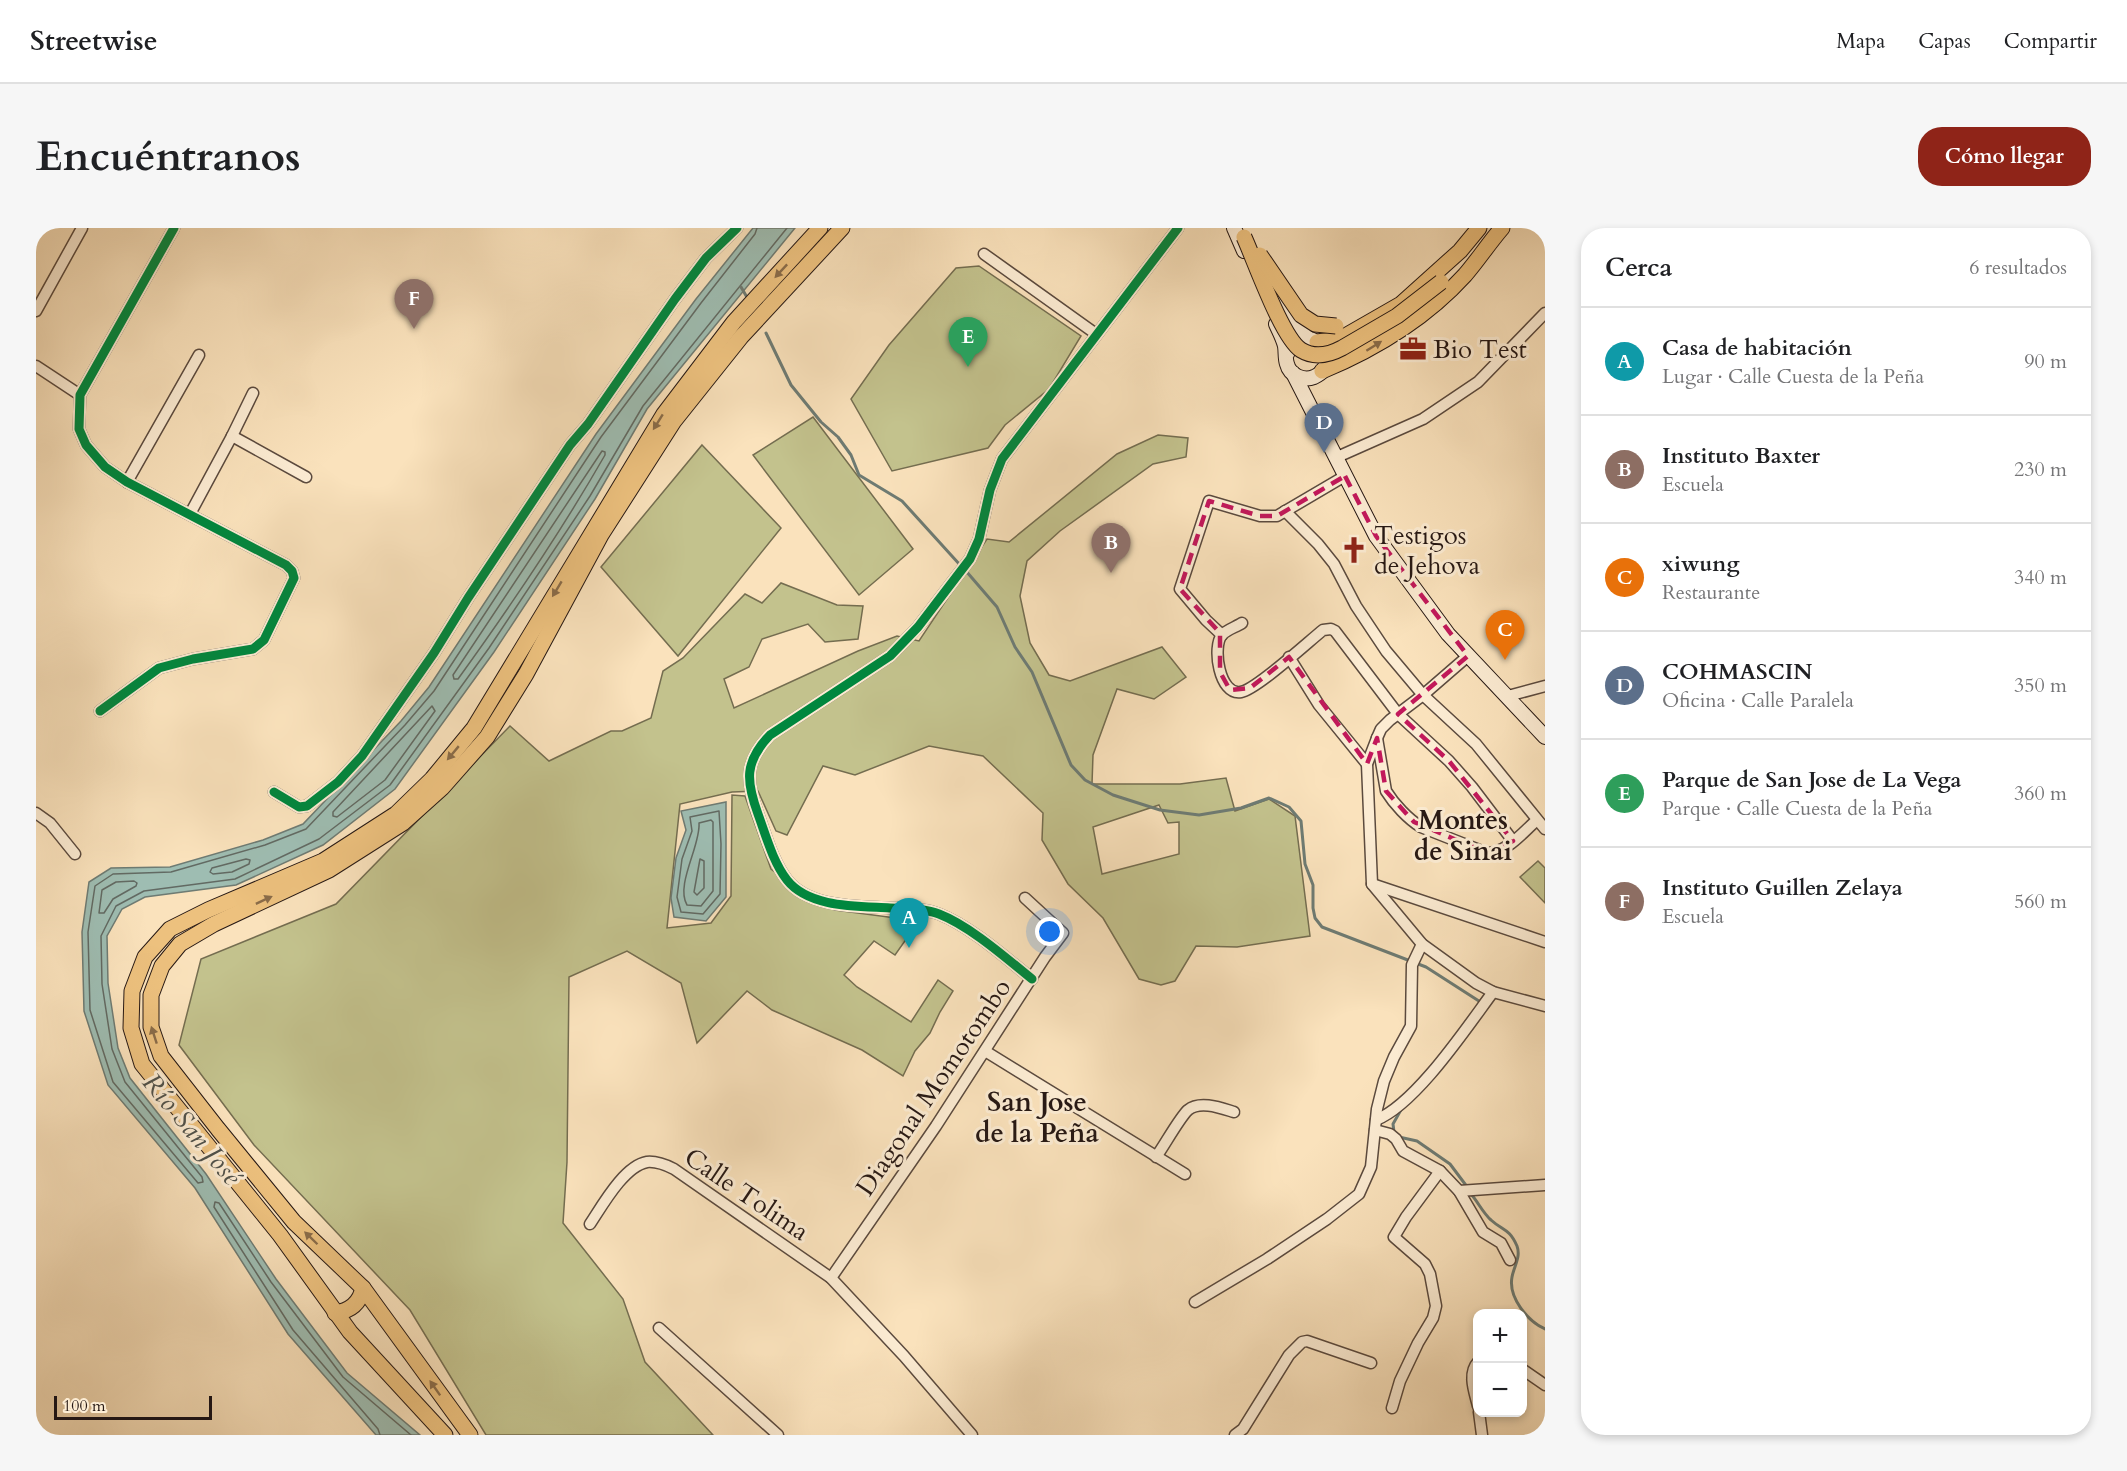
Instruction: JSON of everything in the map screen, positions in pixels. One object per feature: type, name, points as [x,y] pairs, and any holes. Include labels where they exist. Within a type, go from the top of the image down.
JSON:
[{"type":"main road","points":[[445,1435],[350,1332],[280,1235],[142,1064],[131,1028],[132,991],[145,957],[170,929],[208,910],[323,861],[396,814],[432,779],[474,728],[664,414],[734,322],[820,228]]},
{"type":"main road","points":[[470,1435],[378,1306],[363,1288],[294,1222],[161,1056],[151,1027],[151,995],[162,966],[180,944],[214,924],[329,870],[403,823],[442,788],[486,737],[515,692],[601,535],[674,421],[741,337],[842,228]]},
{"type":"main road","points":[[1234,228],[1269,305],[1287,354]]},
{"type":"main road","points":[[1241,228],[1286,333],[1301,350],[1315,355],[1332,353],[1397,316],[1441,282],[1499,231]]},
{"type":"main road","points":[[1241,228],[1301,315],[1315,324],[1336,326],[1346,324],[1425,282]]},
{"type":"main road","points":[[1247,228],[1270,279],[1300,330],[1325,352],[1326,359],[1312,387],[1308,401]]},
{"type":"main road","points":[[1479,228],[1460,251],[1401,304],[1340,339],[1297,341],[1289,348],[1287,363],[1376,536],[1420,598],[1468,656],[1545,737]]},
{"type":"main road","points":[[1293,374],[1306,378],[1357,357],[1409,324],[1440,301],[1467,273],[1499,231]]},
{"type":"main road","points":[[335,1313],[347,1311],[356,1304],[363,1288]]},
{"type":"main road","points":[[350,1332],[359,1314],[378,1306]]},
{"type":"street","points":[[36,310],[82,228]]},
{"type":"street","points":[[100,711],[159,668],[193,659],[253,649],[264,640],[294,578],[292,571],[286,565],[127,482],[105,467],[86,445],[79,429],[80,395],[174,228]]},
{"type":"street","points":[[274,792],[299,807],[307,806],[338,782],[362,756],[434,653],[570,445],[706,258],[737,228]]},
{"type":"street","points":[[1032,979],[955,922],[937,913],[919,909],[827,904],[805,895],[788,882],[778,866],[752,797],[749,779],[750,764],[758,747],[770,735],[890,656],[918,627],[959,574],[979,539],[990,490],[1002,459],[1178,228]]},
{"type":"street","points":[[984,254],[1096,334]]},
{"type":"street","points":[[1335,458],[1423,419],[1478,382],[1545,313]]},
{"type":"street","points":[[127,482],[199,355]]},
{"type":"street","points":[[36,366],[80,395]]},
{"type":"street","points":[[190,514],[253,393]]},
{"type":"street","points":[[232,436],[306,477]]},
{"type":"street","points":[[1222,635],[1180,589],[1209,501],[1260,516],[1277,516],[1345,476]]},
{"type":"street","points":[[1285,512],[1318,544],[1334,564],[1356,606],[1386,651],[1423,695],[1476,744],[1541,825],[1495,853],[1487,853],[1432,832],[1414,822],[1386,791],[1377,738]]},
{"type":"street","points":[[1222,635],[1242,624]]},
{"type":"street","points":[[1222,635],[1218,657],[1220,672],[1226,687],[1242,692],[1266,677],[1323,630],[1331,628],[1398,714],[1457,770],[1513,841]]},
{"type":"street","points":[[1468,656],[1382,729],[1366,764],[1372,884],[1421,945],[1493,992],[1545,1006]]},
{"type":"street","points":[[1289,657],[1319,705],[1366,764]]},
{"type":"street","points":[[1508,696],[1545,686]]},
{"type":"street","points":[[36,813],[50,823],[75,854]]},
{"type":"street","points":[[1372,884],[1545,942]]},
{"type":"street","name":"Diagonal Momotombo","points":[[831,1278],[1063,932],[1025,898]]},
{"type":"street","points":[[1195,1302],[1267,1259],[1327,1219],[1359,1194],[1371,1167],[1384,1081],[1411,1026],[1412,964],[1421,945]]},
{"type":"street","points":[[1376,1125],[1414,1092],[1493,992]]},
{"type":"street","points":[[985,1051],[1185,1174]]},
{"type":"street","points":[[1156,1157],[1189,1109],[1208,1106],[1234,1112]]},
{"type":"street","points":[[1376,1125],[1396,1139],[1403,1151],[1440,1171],[1459,1191],[1483,1232],[1501,1243],[1510,1260]]},
{"type":"street","name":"Calle Tolima","points":[[590,1224],[619,1183],[635,1167],[647,1162],[662,1163],[674,1169],[831,1278],[904,1356],[972,1435]]},
{"type":"street","points":[[1392,1408],[1400,1381],[1433,1318],[1436,1306],[1430,1274],[1425,1264],[1394,1237],[1402,1222],[1440,1171]]},
{"type":"street","points":[[1459,1191],[1545,1185]]},
{"type":"street","points":[[659,1328],[778,1435]]},
{"type":"street","points":[[1235,1435],[1243,1429],[1289,1355],[1302,1342],[1307,1341],[1371,1363]]},
{"type":"street","points":[[1473,1367],[1473,1383]]},
{"type":"street","points":[[1527,1372],[1545,1385]]},
{"type":"street","points":[[1480,1417],[1482,1435]]},
{"type":"highlighted area","points":[[1345,476],[1376,536],[1468,656],[1398,714],[1449,761],[1513,841],[1487,853],[1414,822],[1386,791],[1377,738],[1367,764],[1289,657],[1250,688],[1230,690],[1220,672],[1220,633],[1180,589],[1209,501],[1260,516],[1277,516]]},
{"type":"shaded area","points":[[979,266],[1081,336],[1049,389],[1005,425],[988,448],[892,471],[851,399],[889,345],[956,268]]},
{"type":"shaded area","points":[[813,417],[913,549],[859,595],[753,455]]},
{"type":"shaded area","points":[[1158,435],[1188,438],[1186,457],[1153,464],[1060,531],[1027,561],[1020,596],[1030,643],[1049,675],[1070,681],[1162,647],[1186,677],[1154,699],[1117,689],[1093,755],[1092,784],[1180,784],[1226,778],[1235,811],[1269,799],[1295,816],[1310,936],[1237,947],[1196,946],[1175,981],[1161,985],[1139,979],[1103,918],[1068,884],[1042,840],[1043,813],[983,756],[929,746],[855,775],[823,766],[787,835],[776,831],[758,791],[732,792],[680,804],[667,928],[711,923],[731,896],[732,795],[745,796],[771,869],[805,895],[835,910],[919,921],[895,955],[874,941],[844,975],[857,987],[911,1022],[938,980],[953,991],[930,1033],[915,1051],[903,1076],[862,1050],[772,1010],[747,991],[697,1043],[681,983],[627,951],[569,977],[567,1162],[563,1223],[623,1299],[645,1362],[713,1435],[486,1435],[410,1310],[254,1145],[179,1045],[201,959],[336,904],[510,726],[549,761],[611,731],[622,731],[651,718],[663,671],[683,658],[745,594],[762,603],[781,583],[837,605],[863,606],[858,639],[825,642],[808,624],[762,639],[749,667],[724,679],[734,708],[858,651],[897,636],[919,641],[987,539],[1009,542],[1117,454]],"holes":[[[1159,805],[1168,823],[1179,822],[1179,854],[1102,874],[1093,827]]]},
{"type":"shaded area","points":[[702,445],[781,528],[678,656],[601,567]]},
{"type":"shaded area","points":[[1538,861],[1545,868],[1545,903],[1520,877]]},
{"type":"water","points":[[753,228],[795,228],[647,409],[595,499],[494,652],[395,789],[323,845],[236,885],[145,897],[122,909],[107,936],[108,983],[118,1048],[130,1078],[206,1174],[276,1279],[347,1373],[420,1435],[376,1435],[288,1334],[195,1188],[108,1085],[84,1011],[82,932],[89,882],[111,868],[170,867],[263,840],[303,824],[401,721],[429,687],[596,434],[696,299]]},
{"type":"water","points":[[726,802],[726,897],[706,921],[674,917],[671,898],[676,858],[686,830],[681,811]]},
{"type":"waterway","points":[[741,287],[748,299]]},
{"type":"waterway","points":[[766,333],[791,385],[821,422],[838,437],[851,455],[859,475],[902,501],[961,566]]},
{"type":"waterway","points":[[966,571],[997,607],[1015,647],[1032,672],[1071,765],[1085,780],[1113,795],[1160,810],[1199,815],[1241,808],[1269,798],[1289,807],[1301,821],[1305,864],[1313,885],[1313,908],[1315,918],[1322,927],[1426,967],[1482,1003]]},
{"type":"waterway","points":[[1394,1132],[1393,1124],[1402,1108]]},
{"type":"waterway","points":[[1399,1137],[1417,1141],[1450,1164],[1468,1188]]},
{"type":"waterway","points":[[1471,1194],[1488,1217],[1514,1240],[1518,1254],[1512,1277],[1513,1293],[1526,1315],[1545,1329]]},
{"type":"cycle path","points":[[100,711],[159,668],[193,659],[253,649],[264,640],[294,578],[292,571],[286,565],[127,482],[105,467],[86,445],[79,429],[80,395],[174,228]]},
{"type":"cycle path","points":[[274,792],[299,807],[307,806],[338,782],[362,756],[434,653],[570,445],[588,424],[706,258],[737,228]]},
{"type":"cycle path","points":[[1032,979],[975,934],[939,914],[921,910],[835,904],[821,901],[796,889],[782,873],[770,848],[751,792],[750,772],[755,754],[770,735],[890,656],[918,627],[970,559],[979,539],[990,490],[1002,459],[1178,228]]},
{"type":"place","name":"Instituto Guillen Zelaya","points":[[414,329]]},
{"type":"place","name":"Bio Test","points":[[1413,349]]},
{"type":"place","name":"Parque de San Jose de La Vega","points":[[968,367]]},
{"type":"place","name":"COHMASCIN","points":[[1324,453]]},
{"type":"place","name":"Testigos de Jehova","points":[[1354,550]]},
{"type":"place","name":"Instituto Baxter","points":[[1111,573]]},
{"type":"place","name":"xiwung","points":[[1505,660]]},
{"type":"place","name":"Casa de habitación","points":[[909,948]]},
{"type":"district","name":"Montes de Sinai","points":[[1463,836]]},
{"type":"district","name":"San Jose de la Peña","points":[[1037,1118]]},
{"type":"water label","name":"Río San José","points":[[192,1129]]}]
